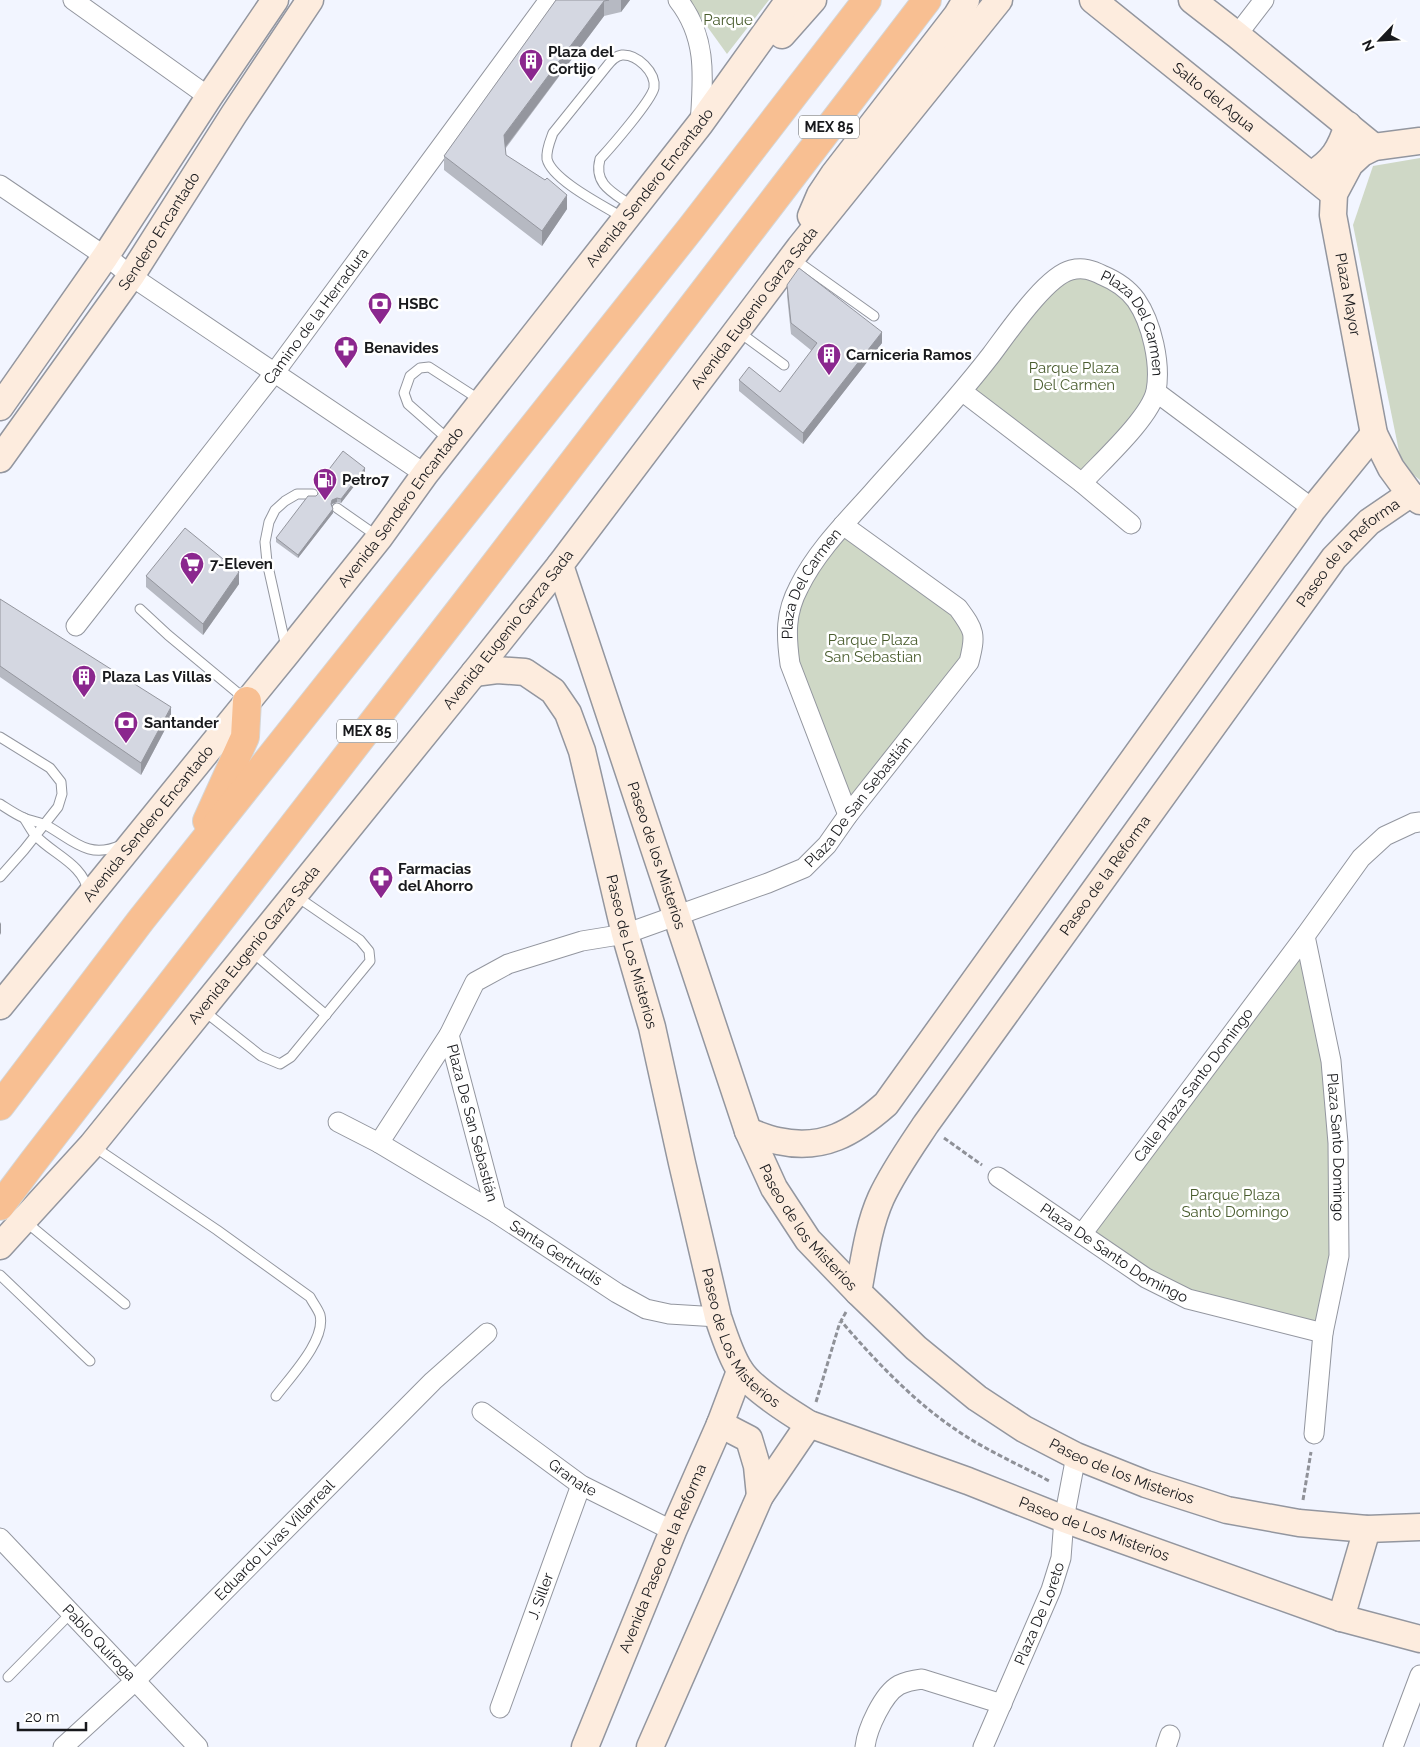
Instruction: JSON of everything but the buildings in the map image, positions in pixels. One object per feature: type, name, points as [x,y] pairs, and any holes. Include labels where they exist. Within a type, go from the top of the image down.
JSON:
[{"type":"highway","name":"MEX 85","points":[[0,1106],[175,878],[691,228],[867,0]]},
{"type":"highway","name":"MEX 85","points":[[0,1206],[469,598],[926,0]]},
{"type":"highway","points":[[175,878],[208,821],[245,737],[247,701]]},
{"type":"street","points":[[73,0],[209,97]]},
{"type":"street","name":"Sendero Encantado","points":[[0,407],[105,257],[209,97],[275,0]]},
{"type":"street","name":"Sendero Encantado","points":[[0,459],[131,276],[234,114],[310,0]]},
{"type":"street","name":"Camino de la Herradura","points":[[76,626],[274,372],[549,0]]},
{"type":"street","points":[[678,0],[696,32],[702,58],[700,124]]},
{"type":"street","name":"Avenida Sendero Encantado","points":[[0,1006],[379,538],[425,474],[700,124],[789,0]]},
{"type":"street","points":[[700,124],[754,67],[813,0]]},
{"type":"street","points":[[796,253],[820,195],[834,174],[957,15],[966,0]]},
{"type":"street","name":"Avenida Eugenio Garza Sada","points":[[0,1246],[92,1145],[474,673],[560,565],[982,10],[999,0]]},
{"type":"street","name":"Salto del Agua","points":[[1093,0],[1334,194]]},
{"type":"street","points":[[1192,0],[1374,147]]},
{"type":"street","points":[[1237,35],[1264,0]]},
{"type":"street","points":[[1311,175],[1335,156],[1342,145],[1348,125]]},
{"type":"street","name":"Plaza Mayor","points":[[1415,498],[1391,468],[1374,434],[1333,215],[1334,194],[1350,164],[1362,153],[1374,147],[1420,141]]},
{"type":"street","points":[[0,184],[116,263],[131,276],[425,474]]},
{"type":"street","name":"Plaza Del Carmen","points":[[848,815],[790,664],[787,638],[788,613],[799,586],[818,557],[843,525],[963,392],[1032,301],[1051,282],[1070,270],[1088,268],[1115,280],[1136,300],[1152,333],[1157,362],[1156,392],[1145,415],[1082,483]]},
{"type":"street","points":[[963,392],[1082,483],[1130,524]]},
{"type":"street","name":"Plaza Del Carmen","points":[[1156,392],[1313,510]]},
{"type":"street","points":[[748,1131],[777,1141],[807,1145],[838,1138],[867,1121],[886,1104],[1313,510],[1374,434]]},
{"type":"street","name":"Paseo de la Reforma","points":[[858,1292],[868,1240],[881,1198],[906,1154],[926,1124],[1334,558],[1369,522],[1415,498]]},
{"type":"street","name":"Plaza De San Sebastián","points":[[496,1214],[449,1035],[475,982],[508,964],[582,940],[625,934],[768,883],[804,868],[827,845],[848,815],[969,662],[974,640],[970,624],[958,608],[843,525]]},
{"type":"street","name":"Paseo de los Misterios","points":[[560,565],[748,1131],[774,1188],[808,1240],[916,1348],[977,1398],[1024,1429],[1076,1456],[1146,1484],[1227,1510],[1299,1523],[1366,1529],[1420,1527]]},
{"type":"street","name":"Paseo de Los Misterios","points":[[474,673],[497,670],[526,672],[553,692],[568,713],[582,752],[625,934],[652,1027],[718,1317],[724,1336],[740,1371],[755,1386],[810,1424],[1064,1519],[1341,1618],[1420,1640]]},
{"type":"street","points":[[1306,936],[1361,858],[1385,836],[1413,823],[1420,822]]},
{"type":"street","name":"Calle Plaza Santo Domingo","points":[[1082,1234],[1306,936]]},
{"type":"street","name":"Plaza Santo Domingo","points":[[1306,936],[1331,1061],[1338,1143],[1339,1256],[1324,1333],[1314,1434]]},
{"type":"street","points":[[379,1143],[449,1035]]},
{"type":"street","name":"Santa Gertrudis","points":[[338,1122],[379,1143],[496,1214],[617,1293],[646,1308],[669,1314],[718,1317]]},
{"type":"street","name":"Plaza De Santo Domingo","points":[[998,1177],[1146,1278],[1188,1299],[1324,1333]]},
{"type":"street","name":"Eduardo Livas Villarreal","points":[[63,1747],[135,1681],[432,1382],[487,1333]]},
{"type":"street","name":"Avenida Paseo de la Reforma","points":[[585,1747],[673,1530],[720,1424],[740,1371]]},
{"type":"street","name":"Granate","points":[[482,1412],[581,1485],[673,1530]]},
{"type":"street","points":[[720,1424],[749,1438],[757,1466],[760,1496]]},
{"type":"street","points":[[650,1747],[760,1496],[810,1424]]},
{"type":"street","name":"Plaza De Loreto","points":[[983,1747],[1051,1590],[1061,1558],[1064,1519],[1076,1456]]},
{"type":"street","name":"J. Siller","points":[[500,1708],[581,1485]]},
{"type":"street","points":[[1341,1618],[1366,1529]]},
{"type":"street","name":"Pablo Quiroga","points":[[0,1538],[198,1747]]},
{"type":"street","points":[[1393,1747],[1420,1675]]},
{"type":"street","points":[[865,1747],[868,1730],[888,1694],[898,1686],[911,1680],[922,1679],[1002,1704]]},
{"type":"lane","points":[[621,55],[632,56],[646,66],[652,78],[654,88],[648,100],[600,159],[598,168],[598,175],[605,186],[630,213],[566,182],[552,171],[547,158],[548,144],[553,133],[607,66],[614,58],[621,55]]},
{"type":"lane","points":[[796,253],[874,316]]},
{"type":"lane","points":[[737,330],[784,365]]},
{"type":"lane","points":[[451,442],[408,404],[404,393],[410,376],[420,368],[430,367],[482,402]]},
{"type":"lane","points":[[287,653],[267,562],[266,535],[269,522],[276,510],[285,501],[297,494],[314,494]]},
{"type":"lane","points":[[337,508],[379,538]]},
{"type":"lane","points":[[140,609],[247,701]]},
{"type":"lane","points":[[0,737],[50,768],[61,782],[62,794],[58,807],[0,877]]},
{"type":"lane","points":[[0,804],[24,818],[45,824],[74,844],[97,851],[111,850],[135,838]]},
{"type":"lane","points":[[24,818],[35,835],[73,865],[89,890],[87,898]]},
{"type":"lane","points":[[202,1009],[261,1056],[280,1064],[291,1057],[370,961],[369,951],[360,940],[294,895]]},
{"type":"lane","points":[[250,950],[326,1015]]},
{"type":"lane","points":[[92,1145],[217,1230],[310,1297],[320,1314],[321,1328],[316,1343],[276,1396]]},
{"type":"lane","points":[[24,1220],[125,1304]]},
{"type":"lane","points":[[0,1275],[90,1361]]},
{"type":"lane","points":[[8,1677],[71,1613]]},
{"type":"path","points":[[926,1124],[998,1177]]},
{"type":"path","points":[[810,1424],[841,1321],[858,1292]]},
{"type":"path","points":[[841,1321],[872,1358],[928,1409],[967,1437],[1070,1492]]},
{"type":"path","points":[[1299,1523],[1314,1434]]},
{"type":"green space","name":"Parque","points":[[688,0],[769,0],[727,54]]},
{"type":"green space","points":[[1420,158],[1420,480],[1402,466],[1353,225],[1373,166]]},
{"type":"green space","name":"Parque Plaza Del Carmen","points":[[1070,270],[1136,300],[1156,392],[1082,483],[963,392]]},
{"type":"green space","name":"Parque Plaza San Sebastian","points":[[843,525],[958,608],[974,640],[848,815],[790,664],[799,586]]},
{"type":"green space","name":"Parque Plaza Santo Domingo","points":[[1305,936],[1331,1061],[1339,1256],[1323,1333],[1228,1310],[1082,1234]]},
{"type":"place","name":"Plaza del Cortijo","points":[[531,82]]},
{"type":"place","name":"HSBC","points":[[380,325]]},
{"type":"place","name":"Benavides","points":[[346,369]]},
{"type":"place","name":"Carniceria Ramos","points":[[829,376]]},
{"type":"place","name":"Petro7","points":[[325,501]]},
{"type":"place","name":"7-Eleven","points":[[192,585]]},
{"type":"place","name":"Plaza Las Villas","points":[[84,698]]},
{"type":"place","name":"Santander","points":[[126,744]]},
{"type":"place","name":"Farmacias del Ahorro","points":[[381,899]]}]
